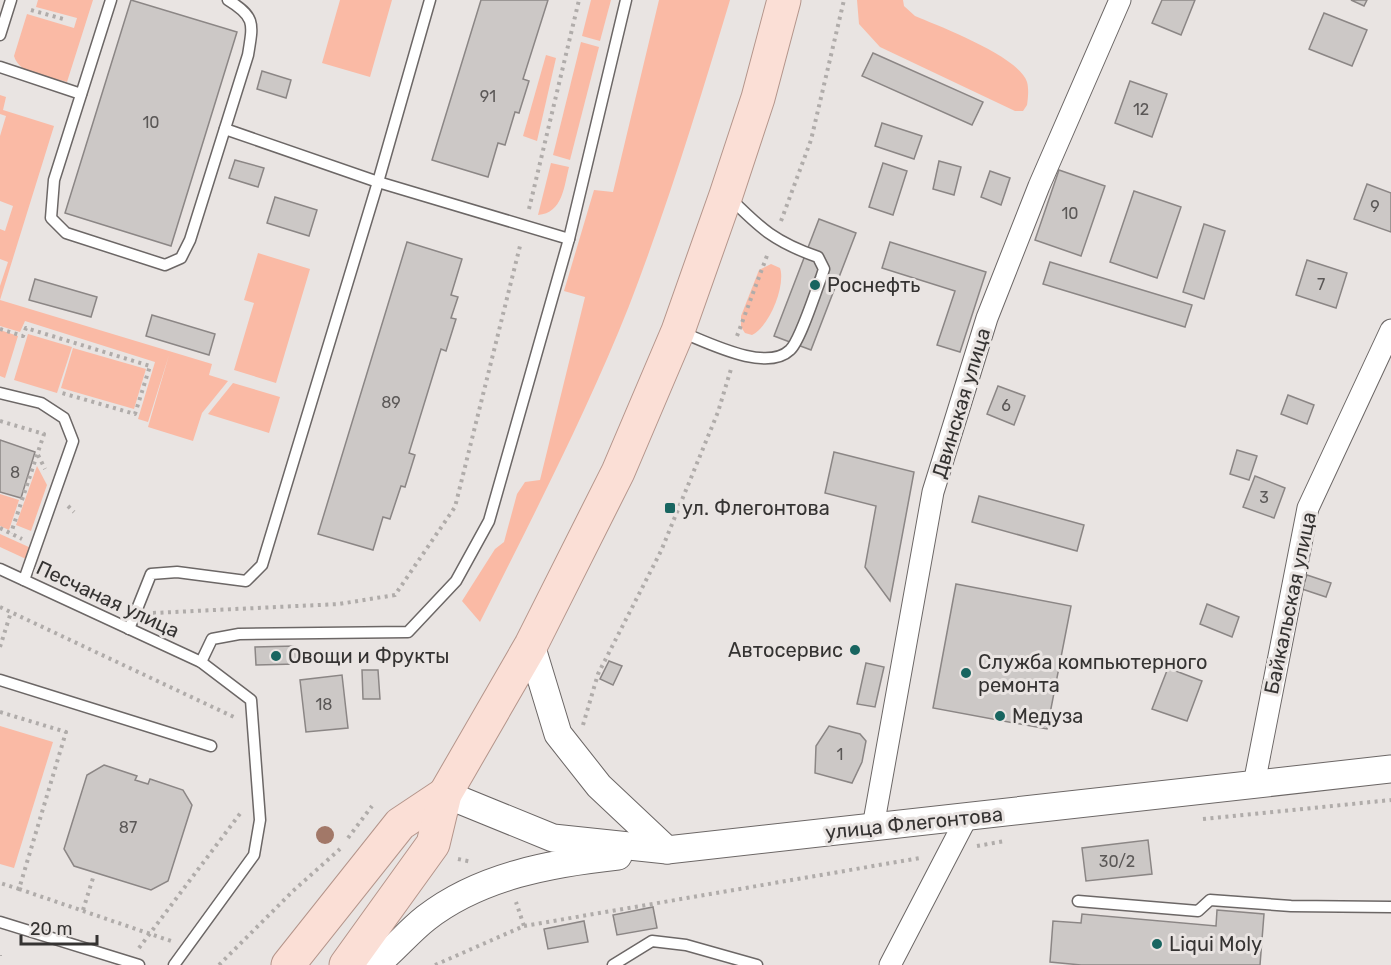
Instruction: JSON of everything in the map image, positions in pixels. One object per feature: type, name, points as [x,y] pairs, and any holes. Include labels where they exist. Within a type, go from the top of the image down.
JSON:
[{"type":"main road","points":[[346,965],[432,844],[444,794],[531,645],[618,472],[678,331],[726,195],[758,98],[784,0]]},
{"type":"main road","points":[[288,965],[400,824],[444,794]]},
{"type":"street","name":"Двинская улица","points":[[873,827],[907,630],[936,483],[987,318],[1039,186],[1120,0]]},
{"type":"street","name":"Байкальская улица","points":[[1254,784],[1308,508],[1391,330]]},
{"type":"street","points":[[531,645],[558,734],[599,786],[667,850]]},
{"type":"street","name":"улица Флегонтова","points":[[444,794],[553,838],[667,850],[1391,770]]},
{"type":"street","points":[[890,965],[966,817]]},
{"type":"street","points":[[375,965],[426,918],[467,892],[557,863],[667,850]]},
{"type":"lane","points":[[0,35],[11,0]]},
{"type":"lane","points":[[111,0],[54,180],[51,218],[66,233],[165,265],[181,258],[190,240],[248,54],[253,26],[246,11],[228,0]]},
{"type":"lane","points":[[129,629],[151,574],[177,572],[246,581],[262,565],[378,182],[430,0]]},
{"type":"lane","points":[[201,662],[212,639],[239,634],[408,632],[456,581],[489,521],[569,239],[626,0]]},
{"type":"lane","points":[[0,67],[81,94]]},
{"type":"lane","points":[[225,129],[378,182],[569,239]]},
{"type":"lane","points":[[678,331],[736,353],[756,358],[776,358],[791,350],[821,278],[824,268],[818,257],[785,245],[762,230],[726,195]]},
{"type":"lane","points":[[0,393],[41,403],[64,418],[73,441],[24,580]]},
{"type":"lane","name":"Песчаная улица","points":[[0,569],[201,662],[251,700],[260,820],[254,855],[174,965]]},
{"type":"lane","points":[[0,680],[211,746]]},
{"type":"lane","points":[[1078,901],[1198,911],[1210,900],[1291,906],[1391,907]]},
{"type":"lane","points":[[0,922],[134,963]]},
{"type":"lane","points":[[614,965],[652,941],[686,945],[757,965]]},
{"type":"path","points":[[134,614],[339,604],[395,595],[455,507],[579,0]]},
{"type":"path","points":[[580,734],[598,674],[661,550],[718,412],[736,353],[737,331],[811,140],[844,0]]},
{"type":"path","points":[[31,10],[67,20]]},
{"type":"path","points":[[0,329],[24,336],[26,328],[150,366],[135,414],[62,393]]},
{"type":"path","points":[[0,421],[44,434],[11,533]]},
{"type":"path","points":[[0,607],[237,718],[238,730]]},
{"type":"path","points":[[0,647],[11,612]]},
{"type":"path","points":[[0,712],[66,732],[19,889]]},
{"type":"path","points":[[219,965],[293,891],[340,850],[372,806]]},
{"type":"path","points":[[134,963],[151,932],[243,810]]},
{"type":"path","points":[[83,910],[93,878]]},
{"type":"path","points":[[0,883],[151,932],[187,948]]},
{"type":"shaded area","points":[[38,0],[93,0],[67,82],[28,71],[17,62],[14,56],[27,14],[74,28],[77,18],[36,7]]},
{"type":"shaded area","points":[[340,0],[392,0],[370,77],[322,63]]},
{"type":"shaded area","points":[[591,0],[611,0],[600,41],[582,36]]},
{"type":"shaded area","points":[[659,0],[730,0],[670,192],[629,306],[577,426],[480,622],[462,601],[495,549],[504,542],[517,494],[525,482],[540,480],[585,297],[564,291],[594,190],[613,192]]},
{"type":"shaded area","points":[[857,0],[903,0],[904,6],[915,16],[995,53],[1021,72],[1028,85],[1027,105],[1023,111],[1015,111],[880,47],[859,24]]},
{"type":"shaded area","points":[[581,42],[599,47],[570,160],[553,155]]},
{"type":"shaded area","points":[[546,55],[556,58],[537,141],[523,136]]},
{"type":"shaded area","points":[[0,95],[6,97],[3,110],[54,126],[0,300],[0,286],[8,262],[0,259],[0,229],[5,231],[13,206],[0,201],[0,136],[6,116],[0,114]]},
{"type":"shaded area","points":[[551,163],[569,167],[566,182],[561,197],[553,209],[538,215]]},
{"type":"shaded area","points":[[258,253],[310,269],[276,383],[234,370],[254,303],[244,300]]},
{"type":"shaded area","points":[[771,264],[780,268],[781,276],[781,285],[775,305],[758,331],[752,335],[745,333],[741,327],[741,316],[759,270]]},
{"type":"shaded area","points":[[0,300],[212,364],[209,375],[228,381],[202,413],[193,441],[148,427],[169,355],[148,422],[138,419],[155,362],[25,321],[20,332],[0,326]]},
{"type":"shaded area","points":[[0,330],[18,336],[5,378],[0,376]]},
{"type":"shaded area","points":[[28,334],[72,347],[57,393],[14,380]]},
{"type":"shaded area","points":[[73,348],[146,369],[134,409],[61,388]]},
{"type":"shaded area","points":[[233,383],[280,397],[269,433],[208,414]]},
{"type":"shaded area","points":[[37,466],[47,485],[31,531],[16,525]]},
{"type":"shaded area","points":[[0,494],[19,500],[9,530],[0,526]]},
{"type":"shaded area","points":[[0,534],[31,548],[26,559],[0,547]]},
{"type":"shaded area","points":[[0,726],[53,742],[14,868],[0,864]]},
{"type":"building","points":[[131,0],[237,32],[171,246],[65,213]]},
{"type":"building","points":[[481,0],[548,0],[523,79],[529,81],[519,113],[515,112],[505,145],[498,143],[488,177],[432,160]]},
{"type":"building","points":[[1162,0],[1195,0],[1181,35],[1152,23]]},
{"type":"building","points":[[1351,0],[1367,0],[1364,6]]},
{"type":"building","points":[[1324,13],[1367,30],[1352,66],[1309,49]]},
{"type":"building","points":[[873,53],[983,102],[972,125],[862,76]]},
{"type":"building","points":[[262,71],[291,80],[286,98],[257,89]]},
{"type":"building","points":[[1130,81],[1167,94],[1152,137],[1115,123]]},
{"type":"building","points":[[882,123],[922,136],[914,159],[875,146]]},
{"type":"building","points":[[235,160],[264,168],[258,187],[229,178]]},
{"type":"building","points":[[939,161],[961,167],[954,195],[933,189]]},
{"type":"building","points":[[883,163],[907,171],[893,215],[869,207]]},
{"type":"building","points":[[1059,170],[1105,186],[1081,256],[1035,240]]},
{"type":"building","points":[[990,171],[1010,178],[1001,205],[981,197]]},
{"type":"building","points":[[1367,184],[1391,193],[1391,232],[1354,219]]},
{"type":"building","points":[[1134,191],[1181,207],[1157,278],[1110,262]]},
{"type":"building","points":[[275,197],[317,210],[309,236],[267,223]]},
{"type":"building","name":"Роснефть","points":[[819,219],[856,233],[811,350],[774,336]]},
{"type":"building","points":[[1204,224],[1225,231],[1204,299],[1183,292]]},
{"type":"building","points":[[407,242],[462,259],[451,295],[458,297],[451,318],[456,319],[446,351],[441,349],[409,453],[415,455],[405,487],[401,486],[390,519],[383,517],[373,550],[318,534]]},
{"type":"building","points":[[890,242],[986,272],[960,352],[937,345],[955,291],[882,268]]},
{"type":"building","points":[[1307,260],[1347,273],[1336,308],[1296,295]]},
{"type":"building","points":[[1050,262],[1192,305],[1185,327],[1043,284]]},
{"type":"building","points":[[35,279],[97,297],[91,317],[29,300]]},
{"type":"building","points":[[152,315],[215,334],[209,355],[146,336]]},
{"type":"building","points":[[998,386],[1025,396],[1014,425],[987,414]]},
{"type":"building","points":[[1288,395],[1314,405],[1307,424],[1281,414]]},
{"type":"building","points":[[0,440],[35,452],[21,498],[0,492]]},
{"type":"building","points":[[1237,450],[1257,456],[1249,480],[1230,474]]},
{"type":"building","points":[[834,452],[914,472],[890,601],[865,567],[876,506],[825,493]]},
{"type":"building","points":[[1255,476],[1285,488],[1274,518],[1243,507]]},
{"type":"building","points":[[979,496],[1084,525],[1077,551],[972,522]]},
{"type":"building","points":[[1307,575],[1331,583],[1326,597],[1302,589]]},
{"type":"building","points":[[956,584],[1071,606],[1047,729],[933,708]]},
{"type":"building","points":[[1207,604],[1239,617],[1232,637],[1200,624]]},
{"type":"building","name":"Овощи и Фрукты","points":[[295,646],[296,664],[256,665],[255,647]]},
{"type":"building","points":[[609,661],[622,666],[613,685],[600,679]]},
{"type":"building","points":[[866,663],[884,667],[875,707],[857,704]]},
{"type":"building","points":[[1168,668],[1202,681],[1187,721],[1152,709]]},
{"type":"building","points":[[362,670],[378,670],[380,699],[363,699]]},
{"type":"building","points":[[342,675],[348,728],[306,732],[300,680]]},
{"type":"building","points":[[829,726],[860,734],[866,741],[862,762],[852,783],[815,773],[816,746]]},
{"type":"building","points":[[104,765],[137,776],[135,780],[148,784],[150,779],[183,790],[192,805],[168,881],[151,890],[74,866],[64,849],[87,775]]},
{"type":"building","points":[[1148,840],[1152,874],[1086,881],[1082,848]]},
{"type":"building","points":[[653,907],[657,928],[617,935],[613,915]]},
{"type":"building","name":"Liqui Moly","points":[[1217,910],[1264,914],[1260,965],[1081,965],[1050,962],[1053,921],[1081,923],[1082,914],[1216,926]]},
{"type":"building","points":[[584,921],[588,942],[548,949],[544,929]]},
{"type":"place","name":"Роснефть","points":[[815,285]]},
{"type":"place","name":"ул. Флегонтова","points":[[670,508]]},
{"type":"place","name":"Автосервис","points":[[855,650]]},
{"type":"place","name":"Овощи и Фрукты","points":[[276,656]]},
{"type":"place","name":"Служба компьютерного ремонта","points":[[966,673]]},
{"type":"place","name":"Медуза","points":[[1000,716]]},
{"type":"place","name":"Liqui Moly","points":[[1157,944]]}]
